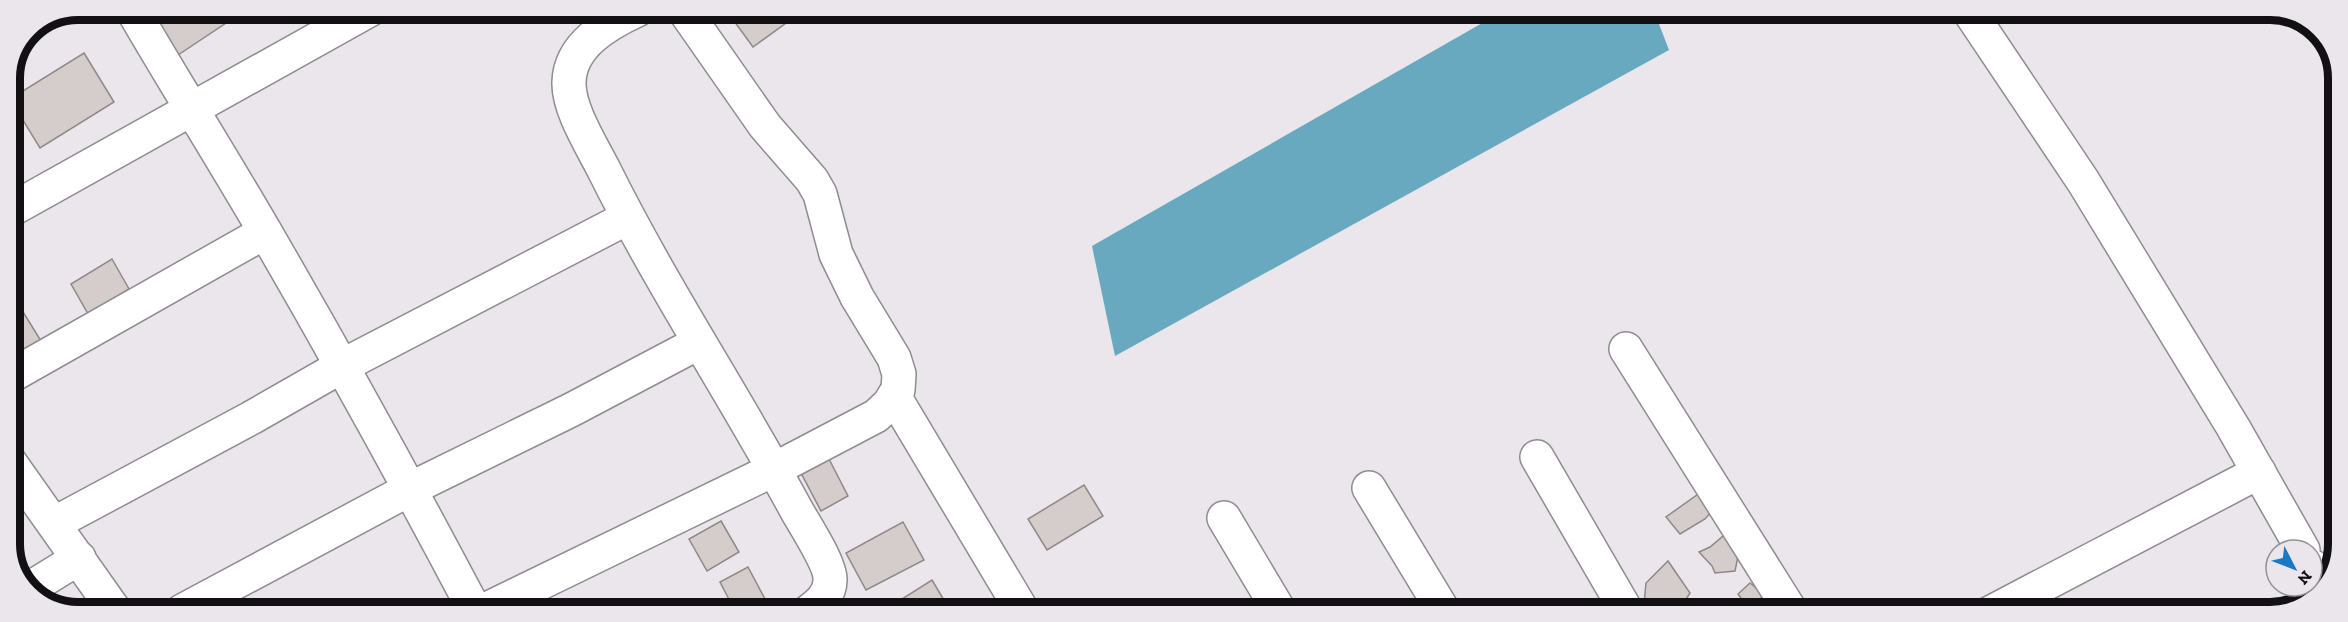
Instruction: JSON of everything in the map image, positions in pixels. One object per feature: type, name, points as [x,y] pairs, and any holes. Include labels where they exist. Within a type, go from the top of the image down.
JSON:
[{"type":"street","points":[[138,20],[342,366],[470,602]]},
{"type":"street","points":[[20,206],[351,20]]},
{"type":"street","points":[[619,20],[597,32],[581,47],[573,63],[568,83],[574,108],[627,218],[698,343],[775,469],[824,560],[831,578],[829,591],[821,602]]},
{"type":"street","points":[[502,602],[775,469],[876,416],[889,404],[898,390],[899,374],[894,358],[857,297],[836,254],[820,194],[812,180],[765,126],[691,20]]},
{"type":"street","points":[[1975,20],[2083,182],[2259,472],[2296,538]]},
{"type":"street","points":[[55,523],[251,418],[342,366],[627,218]]},
{"type":"street","points":[[20,371],[265,232]]},
{"type":"street","points":[[199,602],[410,489],[572,410],[698,343]]},
{"type":"street","points":[[1626,349],[1786,602]]},
{"type":"street","points":[[894,396],[1017,602]]},
{"type":"street","points":[[1537,457],[1621,602]]},
{"type":"street","points":[[2011,602],[2259,472]]},
{"type":"street","points":[[20,476],[109,602]]},
{"type":"street","points":[[1369,488],[1438,602]]},
{"type":"street","points":[[1224,518],[1274,602]]},
{"type":"street","points":[[36,585],[79,558]]},
{"type":"water","points":[[1488,20],[1657,20],[1669,50],[1115,356],[1092,246]]},
{"type":"building","points":[[151,20],[230,20],[175,57]]},
{"type":"building","points":[[733,20],[790,20],[753,47]]},
{"type":"building","points":[[84,53],[114,102],[40,148],[20,115],[20,93]]},
{"type":"building","points":[[112,259],[129,289],[110,301],[91,319],[71,284]]},
{"type":"building","points":[[20,307],[46,349],[20,366]]},
{"type":"building","points":[[829,459],[848,496],[821,511],[801,473]]},
{"type":"building","points":[[1084,485],[1103,516],[1047,550],[1028,519]]},
{"type":"building","points":[[1701,492],[1713,510],[1705,519],[1680,534],[1666,517]]},
{"type":"building","points":[[721,521],[739,552],[707,571],[689,539]]},
{"type":"building","points":[[903,522],[924,560],[866,590],[846,553]]},
{"type":"building","points":[[1729,531],[1739,551],[1735,571],[1715,573],[1712,566],[1699,552],[1710,547]]},
{"type":"building","points":[[1668,561],[1690,593],[1684,602],[1644,602],[1646,583]]},
{"type":"building","points":[[748,567],[765,599],[759,602],[730,602],[720,582]]},
{"type":"building","points":[[932,580],[945,602],[897,602]]},
{"type":"building","points":[[1750,583],[1764,594],[1758,602],[1744,602],[1738,594]]}]
